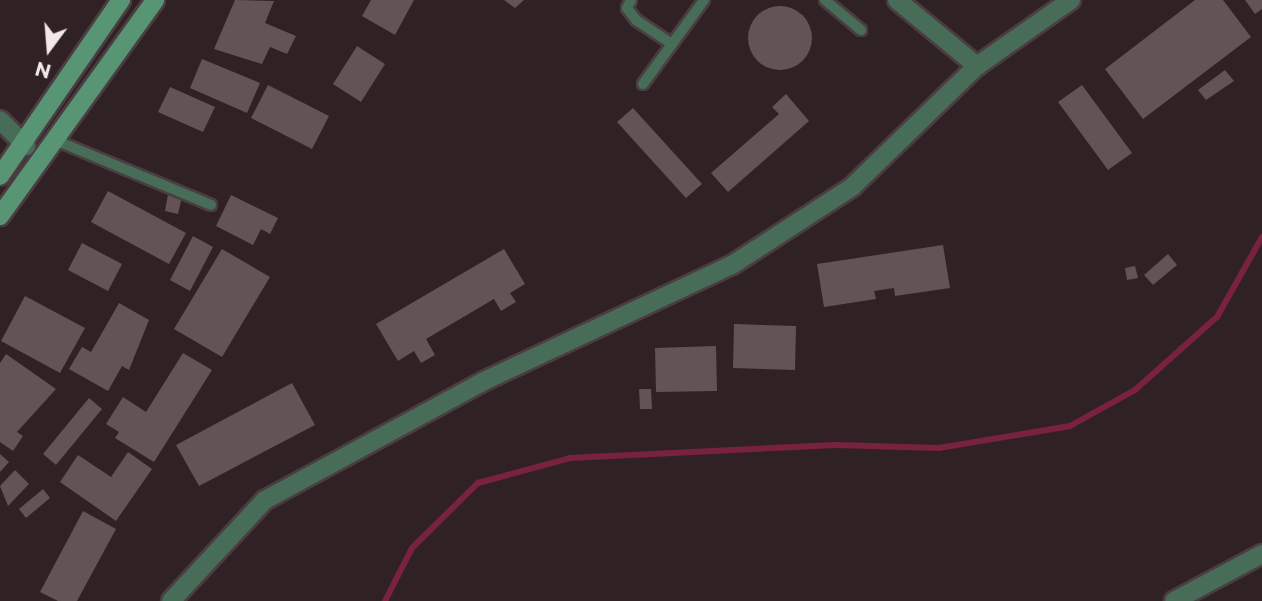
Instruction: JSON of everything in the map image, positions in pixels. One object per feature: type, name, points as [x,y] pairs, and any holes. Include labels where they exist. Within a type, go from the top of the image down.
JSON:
[{"type":"main road","points":[[0,176],[26,146],[121,0]]},
{"type":"main road","points":[[0,216],[155,0]]},
{"type":"street","points":[[897,0],[977,66]]},
{"type":"street","points":[[171,601],[265,500],[484,380],[732,265],[852,187],[977,66],[1071,0]]},
{"type":"street","points":[[0,120],[26,146]]},
{"type":"street","points":[[1174,601],[1262,554]]},
{"type":"lane","points":[[631,0],[627,8],[636,20],[672,44]]},
{"type":"lane","points":[[643,84],[704,0]]},
{"type":"lane","points":[[825,0],[860,30]]},
{"type":"lane","points":[[55,140],[211,205]]},
{"type":"building","points":[[235,0],[274,1],[265,23],[296,36],[287,54],[270,47],[262,64],[214,49]]},
{"type":"building","points":[[371,0],[414,0],[395,35],[362,16]]},
{"type":"building","points":[[504,0],[524,0],[515,8]]},
{"type":"building","points":[[1195,0],[1223,0],[1251,37],[1143,119],[1105,69]]},
{"type":"building","points":[[1245,0],[1262,0],[1262,9],[1255,14]]},
{"type":"building","points":[[780,6],[792,8],[803,15],[810,26],[810,50],[803,61],[792,68],[780,70],[768,68],[757,61],[750,50],[748,38],[750,26],[757,15],[768,8]]},
{"type":"building","points":[[357,46],[385,64],[361,102],[333,84]]},
{"type":"building","points":[[202,59],[260,83],[247,113],[190,88]]},
{"type":"building","points":[[1225,70],[1234,81],[1206,100],[1198,90]]},
{"type":"building","points":[[268,85],[329,116],[312,149],[251,118]]},
{"type":"building","points":[[1082,85],[1132,153],[1108,170],[1058,102]]},
{"type":"building","points":[[170,87],[215,107],[203,132],[158,112]]},
{"type":"building","points":[[786,94],[809,121],[728,192],[711,173],[779,114],[772,107]]},
{"type":"building","points":[[633,108],[702,184],[686,198],[617,122]]},
{"type":"building","points":[[108,191],[186,233],[169,264],[91,222]]},
{"type":"building","points":[[168,194],[182,197],[178,214],[165,211]]},
{"type":"building","points":[[231,195],[278,218],[270,234],[261,229],[253,245],[216,226]]},
{"type":"building","points":[[193,236],[213,247],[190,291],[170,280]]},
{"type":"building","points":[[82,243],[122,264],[108,291],[68,270]]},
{"type":"building","points":[[943,245],[950,288],[895,296],[894,288],[874,291],[876,299],[824,307],[817,264]]},
{"type":"building","points":[[222,249],[270,277],[222,357],[174,329]]},
{"type":"building","points":[[504,249],[525,284],[510,293],[516,302],[501,311],[494,299],[426,339],[435,355],[421,363],[414,351],[398,361],[376,324]]},
{"type":"building","points":[[1168,254],[1177,265],[1153,285],[1144,275]]},
{"type":"building","points":[[1135,266],[1138,278],[1127,280],[1125,268]]},
{"type":"building","points":[[25,296],[85,328],[60,373],[1,341]]},
{"type":"building","points":[[119,303],[149,320],[129,370],[122,366],[108,391],[69,369],[82,347],[91,352]]},
{"type":"building","points":[[734,324],[796,326],[795,370],[733,368]]},
{"type":"building","points":[[716,346],[717,391],[656,392],[655,348]]},
{"type":"building","points":[[183,353],[212,370],[154,462],[115,438],[119,432],[106,424],[123,397],[146,412]]},
{"type":"building","points":[[6,354],[56,389],[17,432],[23,436],[13,451],[0,442],[0,363]]},
{"type":"building","points":[[292,383],[315,425],[199,486],[176,445]]},
{"type":"building","points":[[639,389],[651,389],[652,409],[640,409]]},
{"type":"building","points":[[89,398],[102,409],[56,465],[43,454]]},
{"type":"building","points":[[128,452],[152,469],[116,521],[60,482],[78,455],[111,477]]},
{"type":"building","points":[[0,454],[9,462],[0,472]]},
{"type":"building","points":[[15,470],[29,484],[8,506],[0,486]]},
{"type":"building","points":[[43,489],[50,498],[26,518],[19,509]]},
{"type":"building","points":[[83,511],[116,529],[77,601],[58,601],[40,592]]},
{"type":"waterway","points":[[385,601],[412,548],[478,483],[570,458],[836,445],[939,448],[1070,426],[1135,390],[1217,317],[1262,237]]}]
